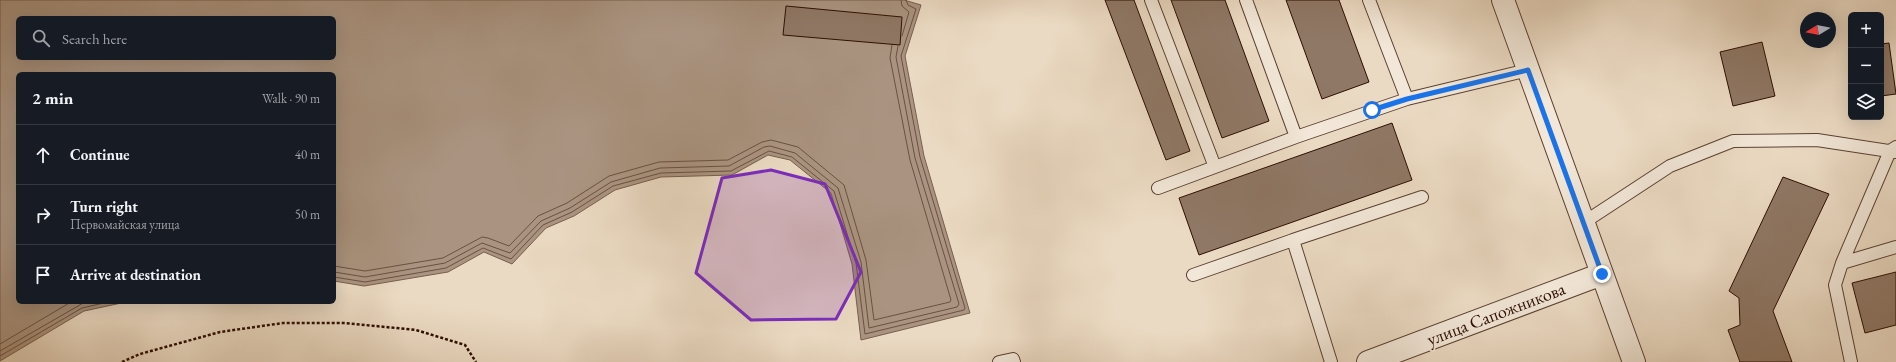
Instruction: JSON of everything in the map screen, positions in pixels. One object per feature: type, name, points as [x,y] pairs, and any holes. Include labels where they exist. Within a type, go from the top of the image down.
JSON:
[{"type":"street","points":[[1503,0],[1634,362]]},
{"type":"street","name":"улица Сапожникова","points":[[1368,362],[1602,274]]},
{"type":"lane","points":[[1151,0],[1215,167]]},
{"type":"lane","points":[[1246,0],[1296,137]]},
{"type":"lane","points":[[1369,0],[1407,99]]},
{"type":"lane","points":[[1158,188],[1296,137],[1407,99],[1528,70]]},
{"type":"lane","points":[[1583,223],[1670,166],[1733,141],[1817,140],[1894,150],[1842,263],[1835,285],[1851,362]]},
{"type":"lane","points":[[1193,275],[1292,240],[1422,197]]},
{"type":"lane","points":[[1292,240],[1331,362]]},
{"type":"lane","points":[[1842,263],[1896,247]]},
{"type":"lane","points":[[999,362],[1013,359],[1014,362]]},
{"type":"path","points":[[122,362],[140,354],[220,332],[283,323],[345,323],[416,330],[465,345],[476,362]]},
{"type":"highlighted area","points":[[771,170],[825,184],[861,272],[836,319],[751,320],[696,273],[722,178]]},
{"type":"water","points":[[0,0],[904,0],[921,5],[905,56],[924,156],[970,313],[861,340],[852,264],[831,193],[790,160],[768,155],[732,175],[661,177],[615,190],[574,216],[546,228],[512,264],[484,252],[448,272],[364,286],[336,281],[336,72],[16,72],[16,304],[117,304],[84,311],[0,361]]},
{"type":"building","points":[[1105,0],[1134,0],[1190,151],[1166,160]]},
{"type":"building","points":[[1171,0],[1225,0],[1269,121],[1222,138]]},
{"type":"building","points":[[1286,0],[1339,0],[1369,82],[1322,99]]},
{"type":"building","points":[[786,6],[902,17],[900,45],[783,35]]},
{"type":"building","points":[[1762,42],[1775,96],[1733,106],[1720,52]]},
{"type":"building","points":[[1889,43],[1896,94],[1884,96],[1884,48],[1884,44]]},
{"type":"building","points":[[1392,123],[1412,180],[1199,255],[1179,198]]},
{"type":"building","points":[[1783,177],[1829,194],[1773,311],[1792,362],[1740,362],[1728,330],[1740,325],[1739,298],[1729,291]]},
{"type":"building","points":[[1896,272],[1896,325],[1865,333],[1852,283]]},
{"type":"route","points":[[1372,110],[1407,99],[1528,70],[1602,274]]}]
